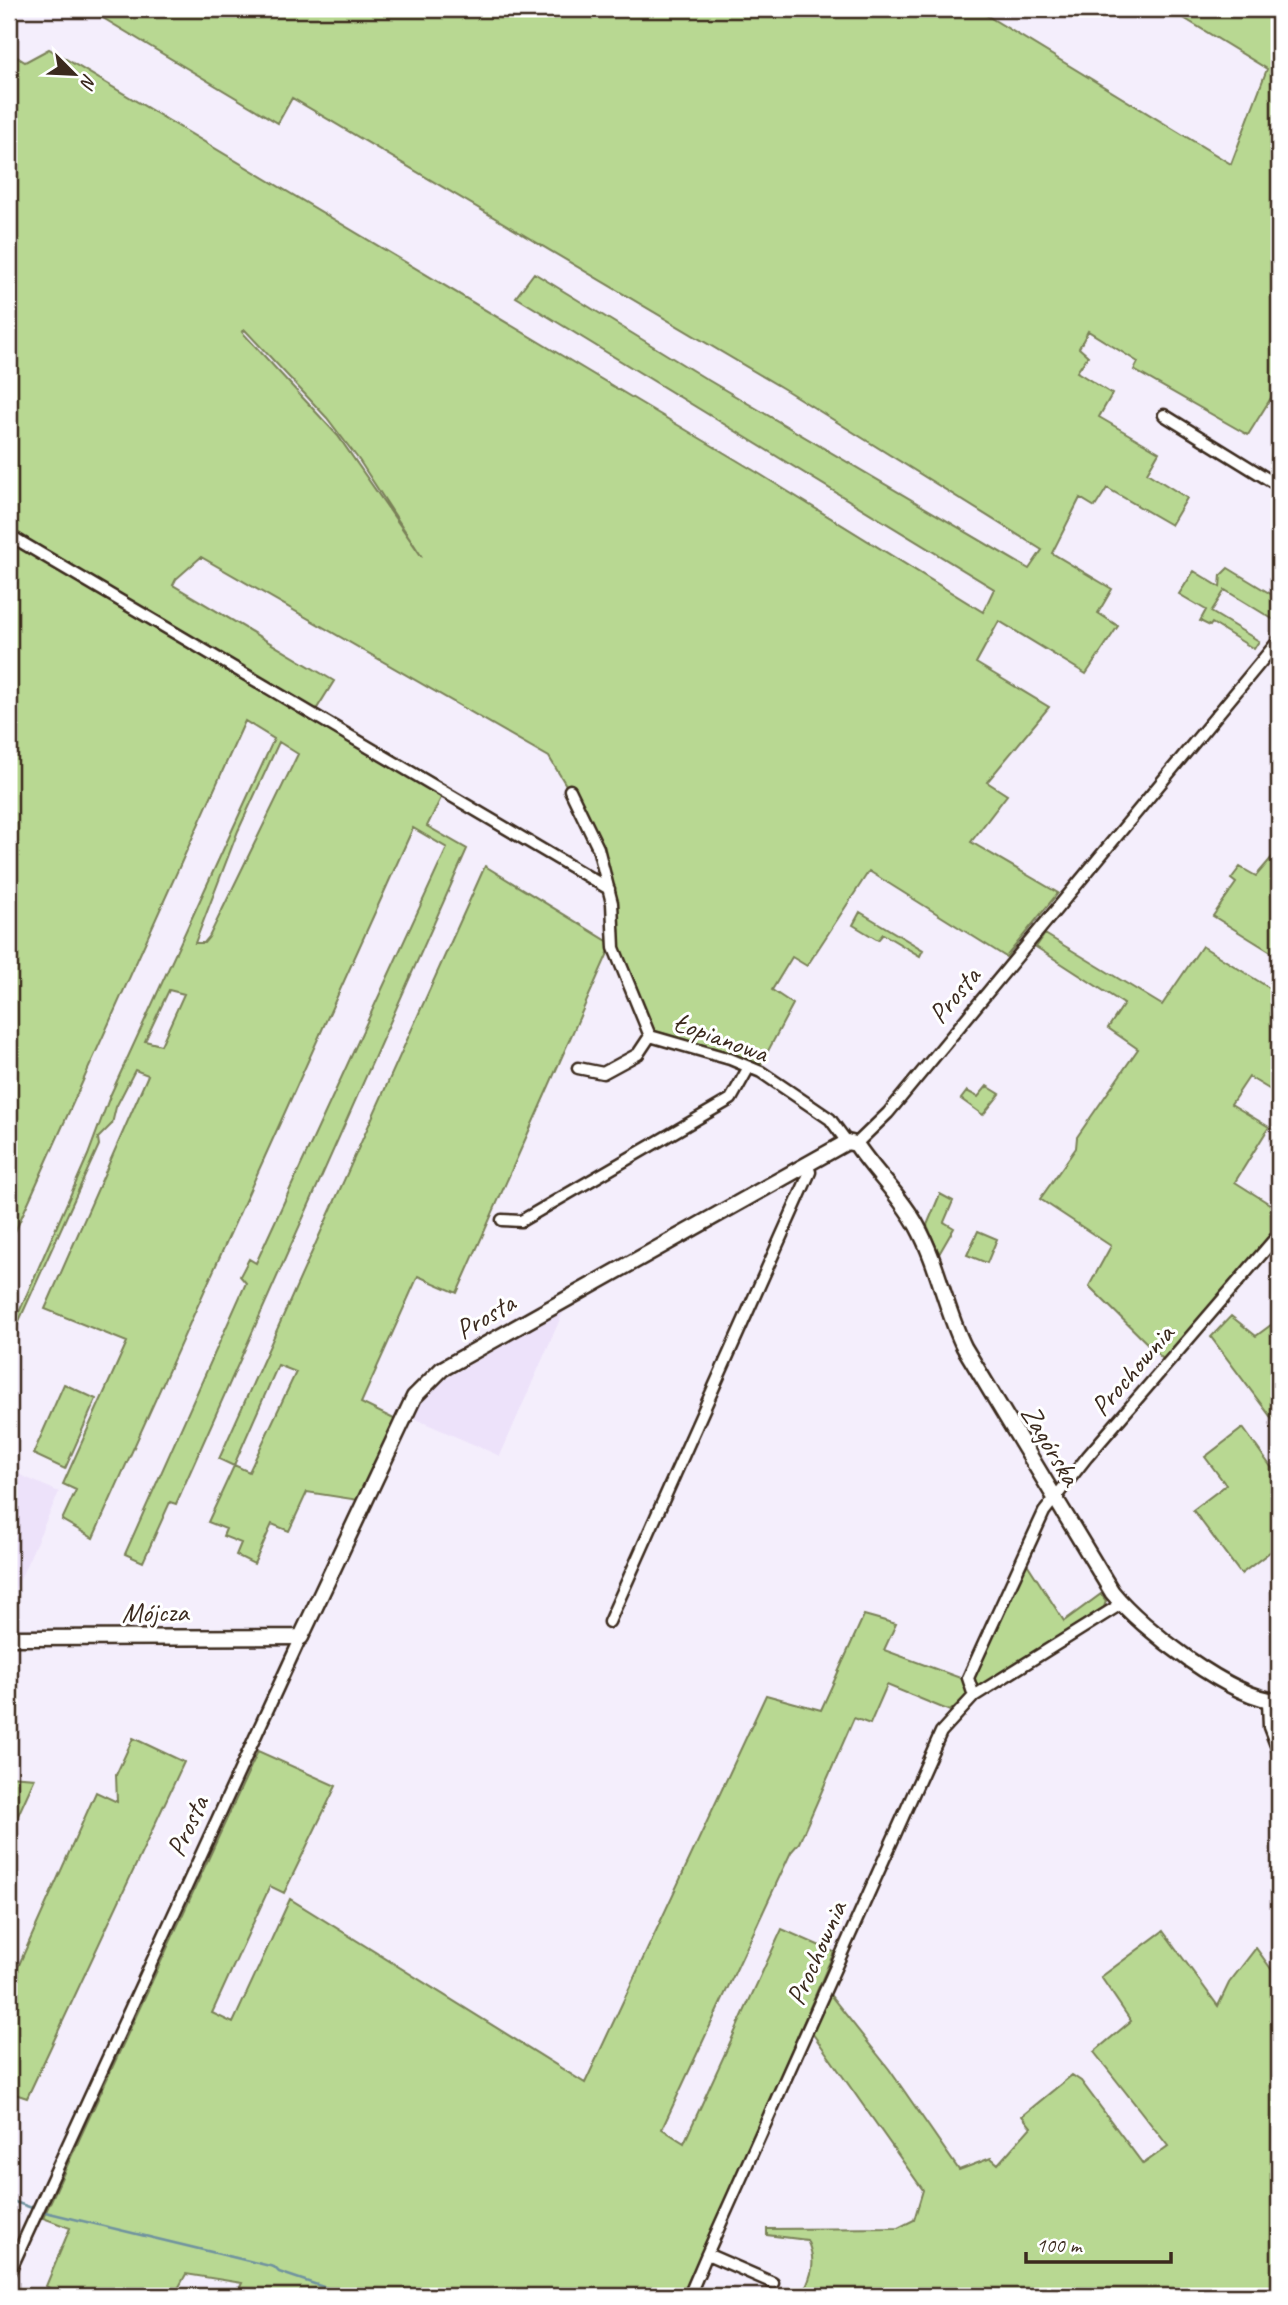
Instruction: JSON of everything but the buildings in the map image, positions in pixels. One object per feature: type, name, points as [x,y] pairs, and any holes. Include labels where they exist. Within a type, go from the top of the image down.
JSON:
[{"type":"street","points":[[1164,415],[1279,486]]},
{"type":"street","points":[[9,535],[609,889]]},
{"type":"street","name":"Prosta","points":[[9,2273],[396,1433],[425,1383],[453,1363],[807,1164],[851,1143],[888,1113],[1279,640]]},
{"type":"street","name":"Łopianowa","points":[[570,790],[598,848],[614,919],[614,948],[650,1036],[749,1067],[830,1119],[851,1143]]},
{"type":"street","points":[[578,1068],[603,1073],[638,1054],[650,1036]]},
{"type":"street","points":[[502,1220],[521,1221],[731,1099],[749,1067]]},
{"type":"street","name":"Zagórska","points":[[851,1143],[919,1228],[964,1347],[1121,1604],[1142,1623],[1229,1685],[1274,1701]]},
{"type":"street","points":[[609,1622],[810,1172],[807,1164]]},
{"type":"street","name":"Prochownia","points":[[974,1696],[969,1685],[971,1670],[1044,1512],[1279,1234]]},
{"type":"street","name":"Prochownia","points":[[689,2296],[934,1744],[950,1719],[974,1696],[1121,1604]]},
{"type":"street","name":"Mójcza","points":[[9,1638],[301,1637]]},
{"type":"street","points":[[1274,1701],[1269,1727],[1279,1753]]},
{"type":"street","points":[[707,2254],[773,2283]]},
{"type":"shaded area","points":[[564,1310],[500,1456],[411,1417],[424,1397],[440,1382]]},
{"type":"shaded area","points":[[9,1470],[59,1492],[9,1604]]},
{"type":"green space","points":[[88,9],[976,9],[1231,164],[1267,69],[1169,9],[1279,9],[1279,392],[1276,390],[1248,435],[1134,370],[1138,362],[1088,331],[1079,348],[1088,356],[1077,372],[1112,394],[1099,417],[1159,452],[1147,473],[1187,498],[1171,525],[1107,488],[1095,507],[1080,498],[1052,553],[1112,589],[1098,613],[1118,626],[1086,674],[999,621],[976,663],[1049,707],[987,782],[1007,795],[971,842],[1058,893],[1006,957],[869,871],[807,966],[792,957],[772,990],[793,1004],[759,1068],[732,1054],[655,1031],[650,1026],[617,944],[618,906],[598,838],[549,757],[201,557],[176,579],[173,585],[334,681],[316,710],[447,786],[427,826],[467,849],[176,1504],[170,1502],[143,1562],[125,1554],[246,1283],[240,1276],[249,1259],[256,1263],[447,848],[413,828],[93,1538],[62,1520],[76,1490],[63,1484],[127,1342],[45,1309],[148,1075],[135,1070],[116,1107],[112,1124],[98,1138],[99,1145],[9,1343],[9,1335],[88,1155],[110,1096],[274,739],[245,721],[9,1245],[9,602],[17,583],[9,578],[9,52],[25,62],[49,49],[758,473],[983,612],[994,589],[516,297],[534,273],[708,380],[1029,569],[1042,550],[784,389],[292,98],[278,123]],"holes":[[[245,330],[327,418],[359,460],[422,557],[338,436],[242,332]],[[279,742],[298,754],[209,937],[204,943],[195,943],[238,831]],[[169,990],[184,994],[161,1045],[145,1041]]]},
{"type":"green space","points":[[1228,568],[1279,599],[1279,623],[1225,590],[1211,612],[1259,641],[1254,649],[1212,623],[1210,626],[1200,621],[1206,610],[1179,594],[1194,571],[1220,587],[1221,575]]},
{"type":"green space","points":[[1279,849],[1279,957],[1213,916],[1236,883],[1231,879],[1240,867],[1256,876]]},
{"type":"green space","points":[[485,866],[612,944],[457,1293],[418,1276],[361,1403],[396,1420],[358,1500],[307,1492],[289,1531],[272,1524],[254,1564],[236,1555],[241,1543],[223,1536],[226,1529],[208,1522],[234,1466],[219,1459]],"holes":[[[278,1365],[296,1372],[249,1472],[234,1465]]]},
{"type":"green space","points":[[860,912],[923,950],[920,956],[883,934],[878,940],[853,925]]},
{"type":"green space","points":[[1045,934],[1162,1005],[1202,946],[1279,994],[1279,1095],[1249,1077],[1231,1104],[1269,1127],[1235,1182],[1279,1210],[1279,1228],[1164,1360],[1089,1286],[1111,1246],[1040,1199],[1076,1148],[1077,1137],[1138,1049],[1108,1028],[1124,1004],[1036,947]]},
{"type":"green space","points":[[987,1086],[1000,1094],[983,1115],[961,1099],[967,1091],[978,1097]]},
{"type":"green space","points":[[940,1194],[953,1201],[944,1222],[954,1228],[939,1254],[927,1225]]},
{"type":"green space","points":[[978,1231],[997,1239],[987,1263],[967,1255]]},
{"type":"green space","points":[[1231,1316],[1256,1336],[1279,1319],[1279,1428],[1211,1337]]},
{"type":"green space","points":[[64,1384],[96,1399],[65,1469],[33,1454]]},
{"type":"green space","points":[[1243,1428],[1279,1478],[1279,1545],[1241,1574],[1193,1510],[1226,1485],[1205,1457]]},
{"type":"green space","points":[[1026,1562],[1064,1621],[1101,1594],[1106,1601],[1104,1607],[979,1687],[974,1686],[972,1676]]},
{"type":"green space","points":[[864,1615],[896,1624],[884,1650],[963,1679],[967,1695],[950,1711],[887,1685],[870,1724],[854,1718],[799,1843],[791,1852],[662,2129],[684,2143],[782,1929],[834,1952],[685,2296],[236,2296],[242,2283],[186,2274],[174,2296],[63,2296],[46,2286],[70,2228],[43,2218],[258,1751],[336,1786],[284,1893],[270,1886],[212,2013],[233,2023],[290,1899],[585,2083],[766,1695],[821,1710]]},
{"type":"green space","points":[[133,1738],[184,1762],[27,2098],[9,2092],[9,1987],[96,1792],[117,1802],[116,1775]]},
{"type":"green space","points":[[9,1776],[35,1778],[9,1835]]},
{"type":"green space","points":[[1163,1931],[1218,2006],[1229,1983],[1256,1948],[1279,1980],[1279,2296],[802,2296],[812,2268],[812,2255],[807,2240],[767,2235],[767,2229],[898,2228],[914,2220],[923,2190],[810,2030],[827,1991],[889,2069],[959,2170],[991,2158],[998,2164],[1031,2127],[1022,2116],[1072,2075],[1081,2081],[1143,2164],[1168,2146],[1094,2052],[1131,2021],[1101,1977]]},
{"type":"waterway","points":[[9,2200],[35,2209]]},
{"type":"waterway","points":[[41,2211],[274,2267],[279,2272],[341,2293],[360,2291],[374,2296]]}]
